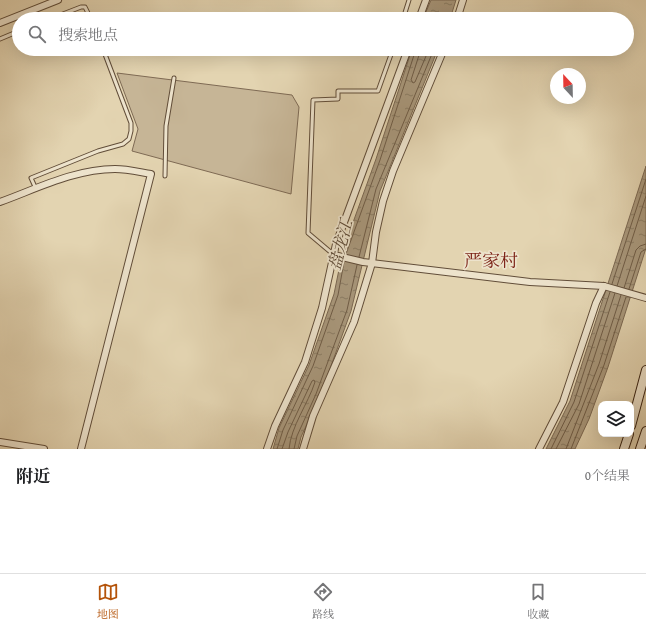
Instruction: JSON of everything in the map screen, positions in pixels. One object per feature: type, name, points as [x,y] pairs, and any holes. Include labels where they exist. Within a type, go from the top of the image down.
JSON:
[{"type":"main road","points":[[634,415],[646,370]]},
{"type":"main road","points":[[640,449],[646,431]]},
{"type":"main road","points":[[624,449],[628,437]]},
{"type":"street","points":[[28,12],[58,0]]},
{"type":"street","points":[[422,12],[426,0]]},
{"type":"street","points":[[459,12],[463,0]]},
{"type":"street","points":[[0,23],[12,18]]},
{"type":"street","points":[[267,449],[275,426],[305,362],[322,308],[336,244],[405,56]]},
{"type":"street","points":[[303,449],[313,416],[354,322],[372,263],[376,232],[383,201],[393,171],[441,56]]},
{"type":"street","points":[[0,202],[51,183],[98,171],[127,170],[151,174],[82,449]]},
{"type":"street","points":[[334,255],[363,262],[530,282],[604,286],[646,298]]},
{"type":"street","points":[[539,449],[563,402],[596,303],[604,286]]},
{"type":"street","points":[[0,442],[44,449]]},
{"type":"lane","points":[[405,12],[409,0]]},
{"type":"lane","points":[[68,12],[85,7],[88,12]]},
{"type":"lane","points":[[0,39],[12,34]]},
{"type":"lane","points":[[36,189],[31,178],[98,151],[123,144],[129,138],[131,131],[128,115],[106,56]]},
{"type":"lane","points":[[334,255],[308,233],[313,100],[338,99],[338,91],[378,91],[390,56]]},
{"type":"lane","points":[[165,176],[166,126],[174,78]]},
{"type":"shaded area","points":[[117,73],[292,95],[299,107],[291,194],[132,151],[138,129]]},
{"type":"water","points":[[431,0],[456,0],[452,12],[426,12]]},
{"type":"water","points":[[410,56],[435,56],[380,191],[351,311],[320,396],[301,437],[298,449],[273,449],[279,428],[309,365],[334,294],[343,250],[376,159]]},
{"type":"water","points":[[646,166],[646,248],[608,367],[589,419],[575,449],[546,449],[570,401]]},
{"type":"district","name":"严家村","points":[[491,261]]},
{"type":"water label","name":"盘龙江","points":[[340,245]]}]
